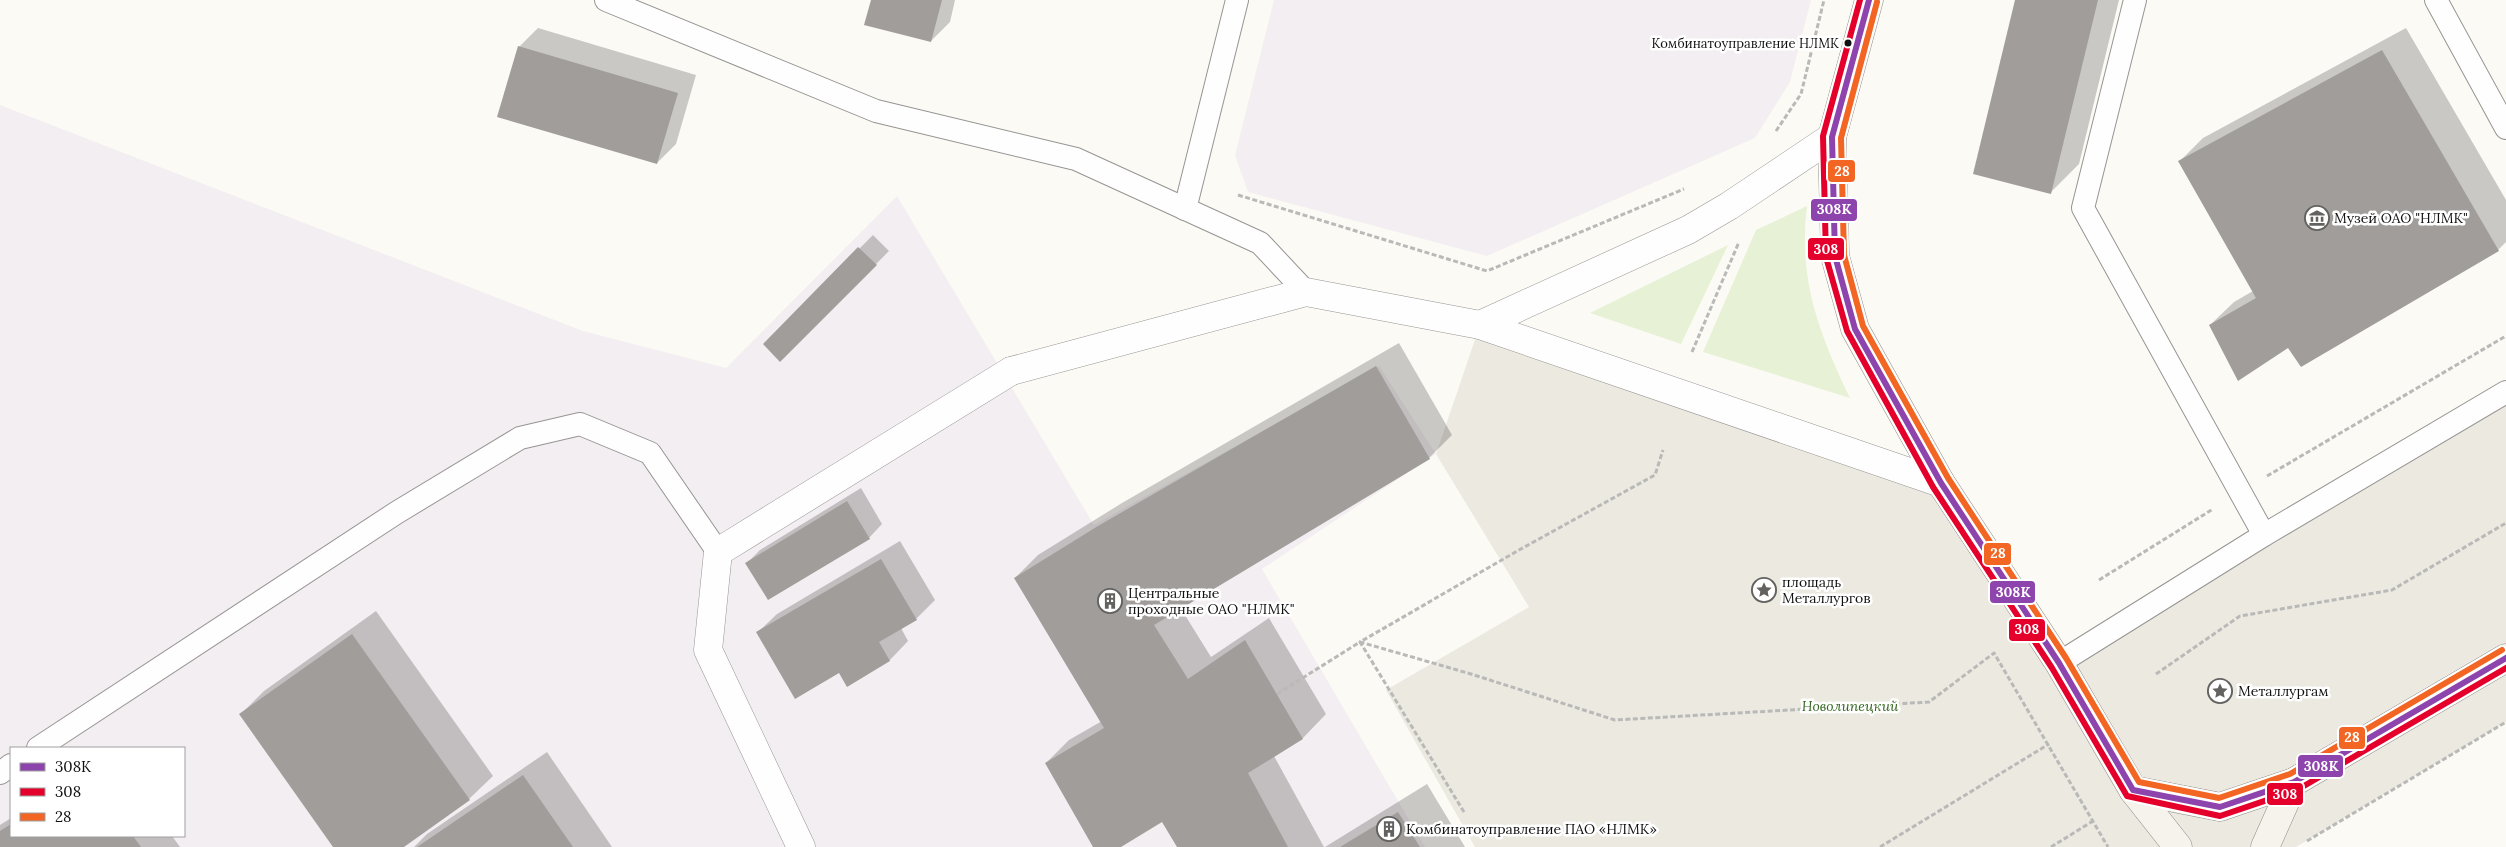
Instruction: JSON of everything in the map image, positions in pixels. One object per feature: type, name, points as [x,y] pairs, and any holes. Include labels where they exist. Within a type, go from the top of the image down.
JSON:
[{"type":"main road","points":[[1868,0],[1832,137],[1835,256],[1856,329],[1941,483],[2059,663],[2133,790],[2178,847]]},
{"type":"main road","points":[[2133,790],[2220,807],[2294,782],[2506,658]]},
{"type":"main road","points":[[2265,847],[2294,782]]},
{"type":"main road","points":[[2133,790],[2153,847]]},
{"type":"street","points":[[1480,325],[1688,230],[1729,206],[1832,137]]},
{"type":"street","points":[[801,847],[708,650],[718,552],[1011,371],[1306,292],[1480,325],[1941,483]]},
{"type":"lane","points":[[606,0],[876,112],[1076,159],[1260,243],[1306,292]]},
{"type":"lane","points":[[1185,209],[1237,0]]},
{"type":"lane","points":[[2135,0],[2083,208],[2264,535]]},
{"type":"lane","points":[[2436,0],[2506,128]]},
{"type":"lane","points":[[2059,663],[2264,535],[2506,392]]},
{"type":"lane","points":[[40,747],[396,513],[520,438],[580,424],[650,453],[718,552]]},
{"type":"path","points":[[1771,138],[1801,94],[1824,0]]},
{"type":"path","points":[[1192,181],[1487,271],[1689,188]]},
{"type":"path","points":[[1692,352],[1741,237]]},
{"type":"path","points":[[2099,580],[2240,492],[2506,336]]},
{"type":"path","points":[[1277,694],[1360,642],[1519,550],[1655,475],[1663,450]]},
{"type":"path","points":[[2156,674],[2240,616],[2392,590],[2506,523]]},
{"type":"path","points":[[1360,642],[1471,674],[1615,720],[1929,702],[1994,653],[2108,847]]},
{"type":"path","points":[[1360,642],[1464,812]]},
{"type":"path","points":[[2305,842],[2506,722]]},
{"type":"path","points":[[1880,847],[2049,744]]},
{"type":"path","points":[[2051,847],[2093,821]]},
{"type":"shaded area","points":[[1274,0],[1811,0],[1790,82],[1755,138],[1487,256],[1248,192],[1235,155]]},
{"type":"shaded area","points":[[0,105],[583,331],[726,368],[897,196],[1094,525],[1379,366],[1436,454],[1262,569],[1425,847],[0,847]]},
{"type":"shaded area","name":"площадь Металлургов","points":[[1480,325],[1941,483],[2059,663],[2506,392],[2506,722],[2296,847],[1475,847],[1386,690],[1529,607],[1436,454]]},
{"type":"green space","points":[[1807,206],[1805,233],[1808,282],[1820,328],[1850,398],[1703,352],[1756,230]]},
{"type":"green space","points":[[1728,245],[1681,344],[1590,313]]},
{"type":"building","points":[[871,0],[942,0],[931,42],[864,25]]},
{"type":"building","points":[[2015,0],[2098,0],[2051,194],[1973,174]]},
{"type":"building","points":[[518,46],[678,93],[657,164],[497,117]]},
{"type":"building","points":[[2382,50],[2499,251],[2301,367],[2288,348],[2238,381],[2209,325],[2256,298],[2178,161]]},
{"type":"building","points":[[858,247],[877,265],[780,362],[763,344]]},
{"type":"building","name":"Центральные проходные ОАО \"НЛМК\"","points":[[1376,366],[1430,459],[1154,625],[1188,679],[1245,640],[1303,739],[1248,773],[1288,847],[1177,847],[1162,822],[1121,847],[1093,847],[1045,763],[1104,728],[1014,578],[1098,526]]},
{"type":"building","points":[[847,501],[870,539],[768,600],[745,563]]},
{"type":"building","points":[[881,559],[917,620],[879,642],[890,661],[847,687],[839,673],[795,699],[756,632]]},
{"type":"building","points":[[352,634],[470,800],[404,847],[333,847],[239,714]]},
{"type":"building","points":[[523,775],[573,847],[417,847]]},
{"type":"building","name":"Комбинатоуправление ПАО «НЛМК»","points":[[1398,812],[1420,847],[1340,847]]},
{"type":"building","points":[[10,825],[10,837],[134,837],[141,847],[0,847],[0,831]]},
{"type":"transit line","name":"308","points":[[1860,0],[1823,136],[1826,257],[1847,331],[1933,487],[2052,668],[2127,796],[2220,816],[2297,790],[2506,668]]},
{"type":"transit line","name":"308К","points":[[1869,0],[1832,137],[1835,256],[1855,329],[1941,483],[2059,663],[2133,790],[2220,807],[2294,782],[2506,658]]},
{"type":"transit line","name":"28","points":[[1877,2],[1841,138],[1844,255],[1863,326],[1948,478],[2066,658],[2139,782],[2219,798],[2290,774],[2502,650]]},
{"type":"place","name":"Комбинатоуправление НЛМК","points":[[1848,43]]},
{"type":"place","name":"Музей ОАО \"НЛМК\"","points":[[2317,218]]},
{"type":"place","name":"площадь Металлургов","points":[[1764,590]]},
{"type":"place","name":"Центральные проходные ОАО \"НЛМК\"","points":[[1110,601]]},
{"type":"place","name":"Металлургам","points":[[2220,691]]},
{"type":"place","name":"Комбинатоуправление ПАО «НЛМК»","points":[[1389,829]]},
{"type":"park label","name":"Новолипецкий","points":[[1850,706]]}]
